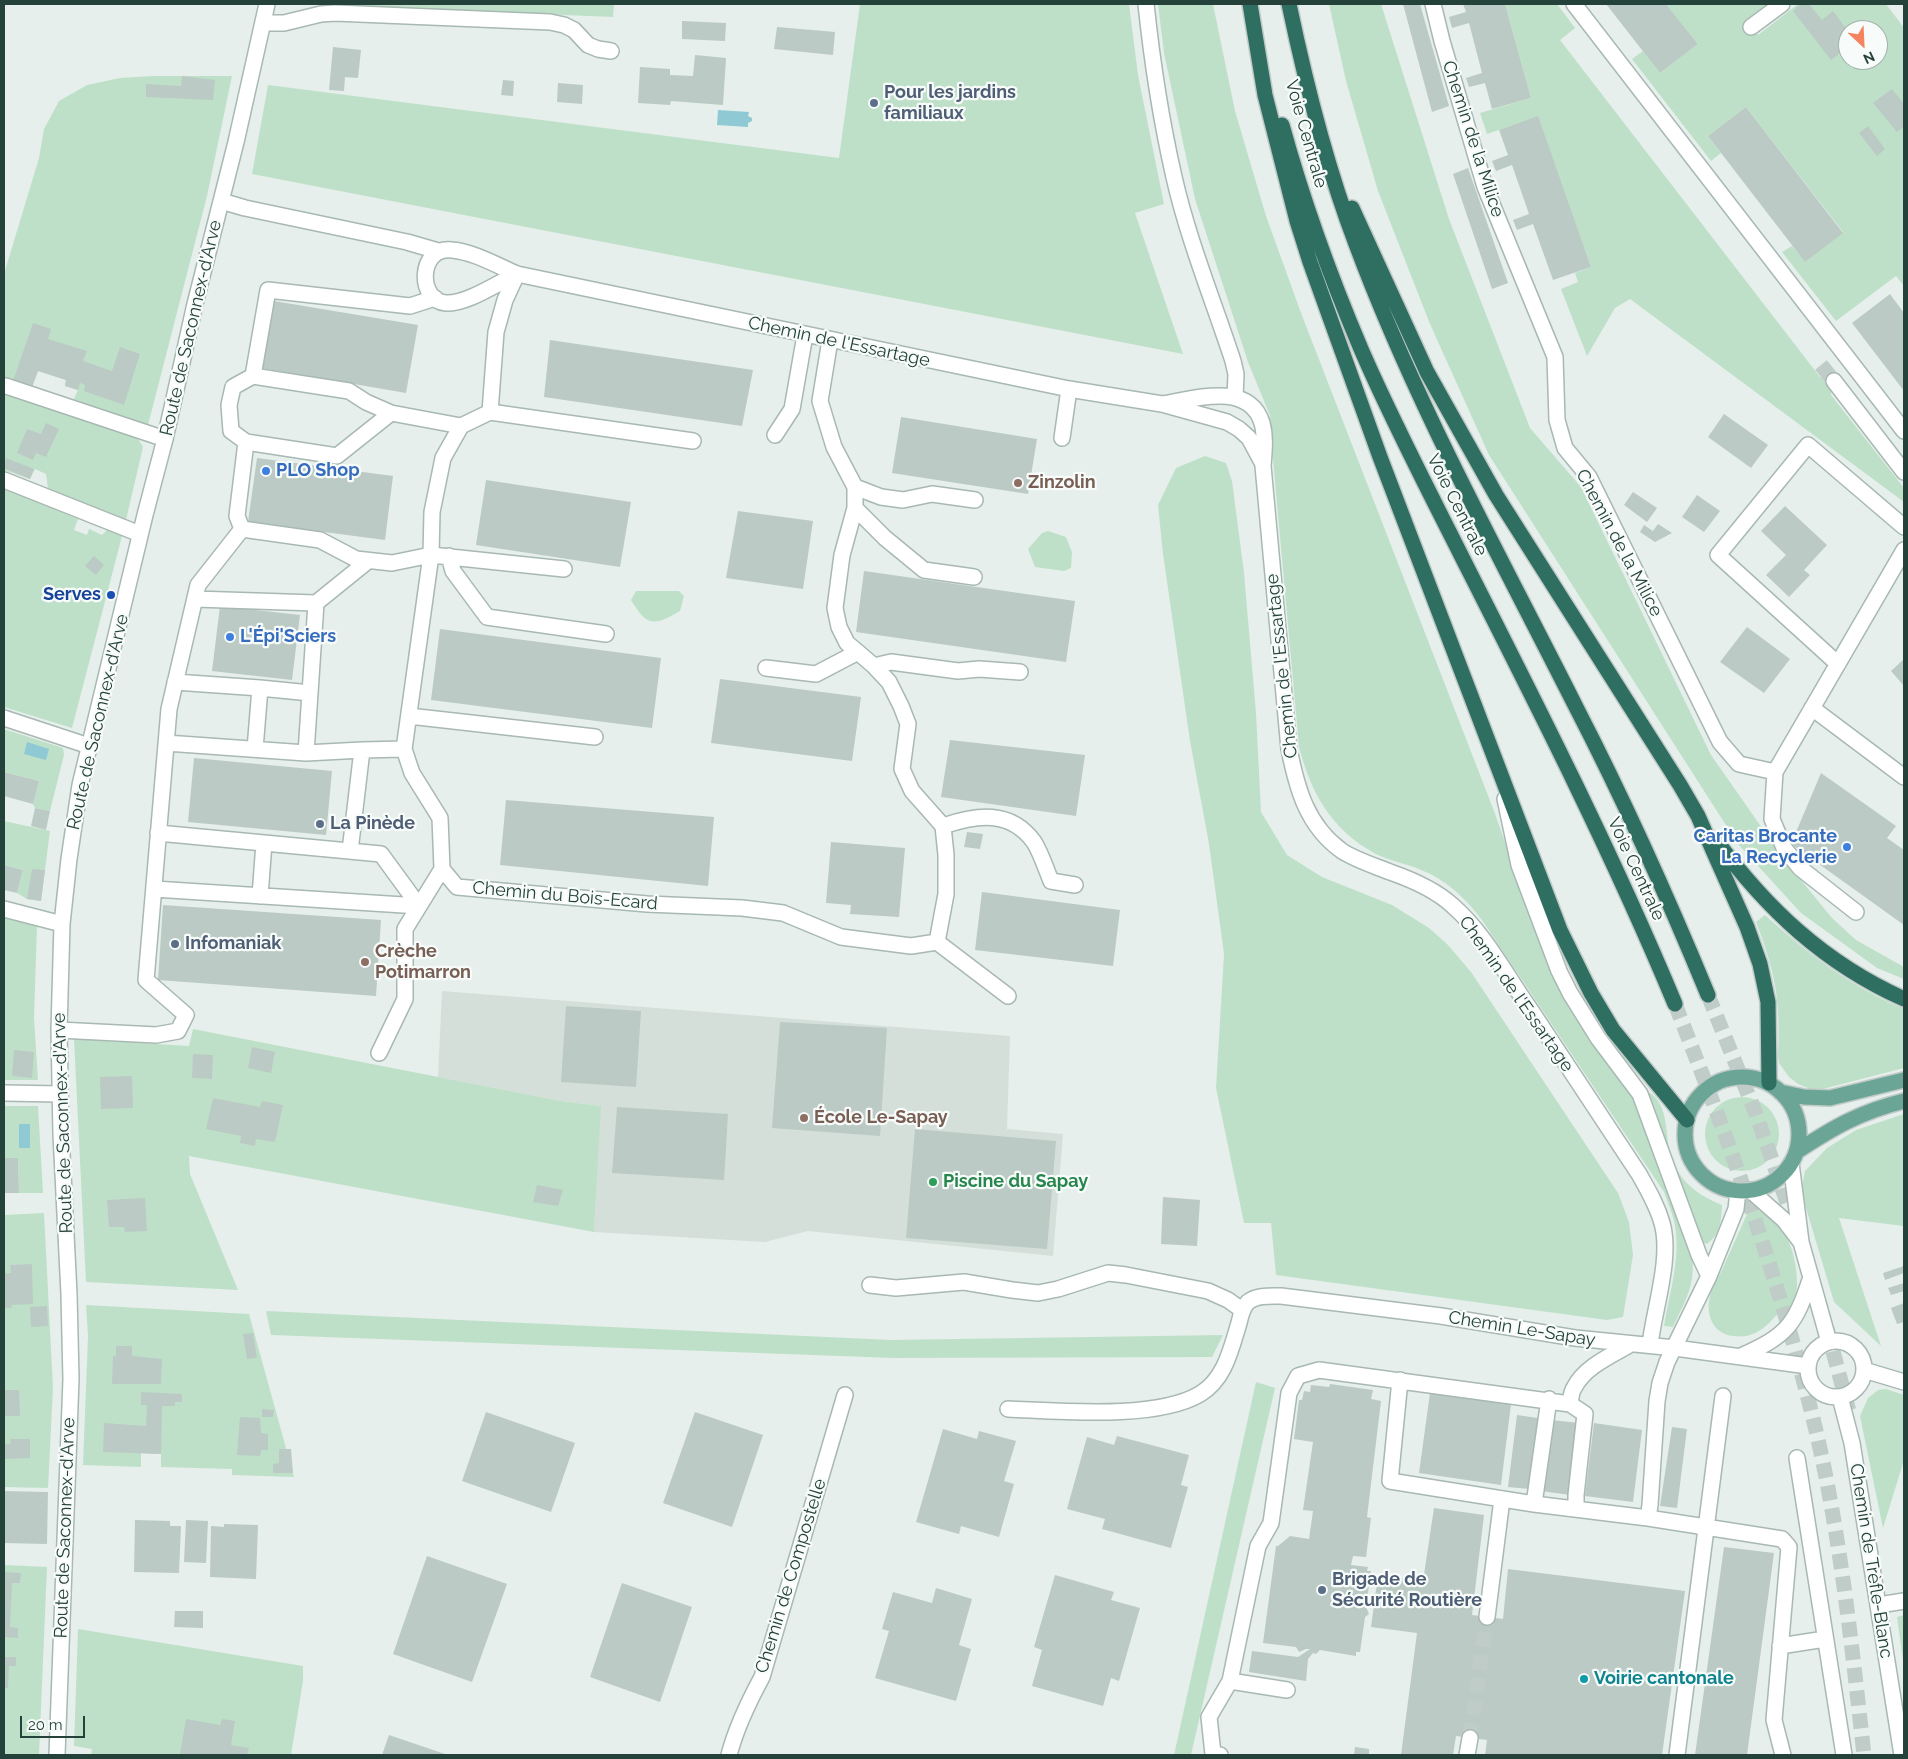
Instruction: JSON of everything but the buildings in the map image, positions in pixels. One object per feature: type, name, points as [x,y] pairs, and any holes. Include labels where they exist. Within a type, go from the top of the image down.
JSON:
[{"type":"highway","points":[[1250,4],[1265,95],[1296,221],[1384,466],[1560,930],[1583,978],[1614,1030],[1687,1120]]},
{"type":"highway","name":"Voie Centrale","points":[[1255,4],[1269,73],[1301,186],[1333,281],[1362,351],[1424,482],[1598,830],[1650,943],[1675,1004]]},
{"type":"highway","name":"Voie Centrale","points":[[1289,4],[1318,128],[1355,241],[1398,347],[1452,462],[1632,821],[1708,995]]},
{"type":"highway","points":[[1318,128],[1427,372],[1496,494],[1698,816],[1732,862],[1755,889],[1798,932],[1818,949],[1856,974],[1904,999]]},
{"type":"highway","points":[[1698,816],[1740,910],[1760,964],[1768,1002],[1774,1088]]},
{"type":"main road","points":[[1793,1157],[1798,1138],[1796,1118],[1788,1101],[1762,1080],[1747,1078],[1728,1079],[1719,1082],[1701,1094],[1690,1109],[1685,1137],[1688,1153],[1694,1165],[1706,1179],[1725,1188],[1744,1191],[1769,1184],[1778,1178],[1793,1157],[1848,1119],[1904,1101]]},
{"type":"main road","points":[[1774,1088],[1804,1097],[1830,1098],[1904,1080]]},
{"type":"street","name":"Route de Saconnex-d'Arve","points":[[57,1755],[71,1379],[61,1134],[59,1030],[62,924],[74,823],[89,746],[195,304],[222,201],[267,4]]},
{"type":"street","points":[[1146,4],[1150,44],[1174,178],[1192,241],[1233,361],[1236,374],[1235,397]]},
{"type":"street","name":"Chemin de la Milice","points":[[1433,4],[1485,187],[1555,357],[1556,420],[1565,448],[1589,477],[1600,497],[1720,742],[1739,764],[1776,772]]},
{"type":"street","points":[[1574,4],[1904,431]]},
{"type":"street","points":[[1751,27],[1782,4]]},
{"type":"street","points":[[263,23],[284,23],[321,14],[335,13],[550,22],[564,25],[574,30],[588,45],[611,51]]},
{"type":"street","name":"Chemin de l'Essartage","points":[[222,201],[245,208],[407,242],[438,252],[450,249],[466,253],[517,274],[805,335],[1069,388],[1162,404],[1227,422],[1239,429],[1249,438],[1263,466]]},
{"type":"street","points":[[438,252],[427,262],[425,277],[428,290],[435,298],[444,303],[460,302],[517,274]]},
{"type":"street","points":[[490,412],[496,332],[505,300],[517,274]]},
{"type":"street","points":[[253,376],[268,290],[410,306],[435,298]]},
{"type":"street","points":[[775,435],[792,408],[805,335]]},
{"type":"street","points":[[830,340],[820,401],[834,447],[855,487],[855,508],[842,555],[835,608],[839,627],[847,643],[874,666],[889,682],[908,724],[902,769],[912,791],[943,826],[946,855],[946,894],[937,942],[1008,996]]},
{"type":"street","points":[[391,413],[337,456],[246,442],[231,431],[229,405],[233,387],[253,376],[350,391],[366,402],[391,413],[461,426]]},
{"type":"street","points":[[1834,381],[1904,472]]},
{"type":"street","points":[[6,386],[164,439]]},
{"type":"street","points":[[1062,438],[1069,388]]},
{"type":"street","name":"Chemin de l'Essartage","points":[[1162,404],[1208,397],[1235,397],[1248,403],[1256,411],[1262,423],[1264,438],[1263,466],[1289,749],[1297,787],[1304,804],[1312,820],[1324,835],[1343,851],[1402,876],[1436,893],[1454,906],[1493,954],[1639,1174],[1654,1201],[1663,1225],[1666,1254],[1650,1345]]},
{"type":"street","points":[[379,1053],[405,998],[405,929],[442,869],[440,818],[412,773],[404,749],[431,555],[432,512],[443,458],[461,426],[490,412],[693,441]]},
{"type":"street","points":[[242,528],[237,516],[246,442]]},
{"type":"street","points":[[1838,664],[1718,555],[1808,445],[1904,527]]},
{"type":"street","points":[[4,480],[140,534]]},
{"type":"street","points":[[855,487],[881,497],[903,500],[932,494],[975,500]]},
{"type":"street","points":[[855,508],[885,538],[924,570],[974,577]]},
{"type":"street","points":[[242,528],[320,540],[356,559],[368,561],[392,563],[431,555],[564,569]]},
{"type":"street","points":[[59,1030],[156,1035],[178,1030],[186,1015],[146,980],[169,709],[198,585],[242,528]]},
{"type":"street","points":[[1856,912],[1800,868],[1784,848],[1772,819],[1776,772],[1904,550]]},
{"type":"street","points":[[449,556],[453,571],[486,617],[606,634]]},
{"type":"street","points":[[195,599],[316,603],[368,561]]},
{"type":"street","points":[[306,753],[316,603]]},
{"type":"street","points":[[766,668],[816,674],[858,652]]},
{"type":"street","points":[[874,666],[891,662],[958,671],[979,669],[1020,672]]},
{"type":"street","points":[[175,682],[310,693]]},
{"type":"street","points":[[256,749],[260,688]]},
{"type":"street","points":[[1812,708],[1904,777]]},
{"type":"street","points":[[409,716],[596,737]]},
{"type":"street","points":[[4,718],[89,746]]},
{"type":"street","points":[[166,743],[306,753],[404,749]]},
{"type":"street","points":[[350,851],[362,750]]},
{"type":"street","points":[[1499,770],[1520,865],[1559,971],[1570,993],[1598,1038],[1640,1094],[1699,1255],[1709,1276]]},
{"type":"street","points":[[943,826],[966,819],[998,817],[1018,826],[1034,843],[1052,881],[1075,885]]},
{"type":"street","points":[[158,833],[381,854],[420,906]]},
{"type":"street","points":[[260,896],[264,843]]},
{"type":"street","name":"Chemin du Bois-Ecard","points":[[442,869],[457,887],[647,904],[750,909],[783,913],[840,937],[912,946],[937,942]]},
{"type":"street","points":[[154,889],[420,906]]},
{"type":"street","points":[[4,909],[62,924]]},
{"type":"street","points":[[4,1093],[60,1094]]},
{"type":"street","points":[[1793,1157],[1801,1242],[1829,1342]]},
{"type":"street","points":[[1648,1518],[1657,1401],[1666,1362],[1675,1348],[1709,1276],[1744,1191],[1784,1220],[1801,1242]]},
{"type":"street","points":[[870,1285],[896,1288],[964,1282],[1038,1293],[1058,1289],[1108,1273],[1208,1291],[1228,1300],[1242,1310],[1226,1363],[1216,1380],[1201,1393],[1185,1401],[1163,1407],[1131,1410],[1008,1409]]},
{"type":"street","points":[[1741,1356],[1778,1337],[1790,1326],[1802,1303],[1810,1277]]},
{"type":"street","name":"Chemin Le-Sapay","points":[[1242,1310],[1249,1301],[1264,1296],[1281,1296],[1441,1316],[1575,1338],[1675,1348],[1808,1366]]},
{"type":"street","points":[[1839,1341],[1849,1344],[1857,1351],[1862,1360],[1864,1370],[1862,1380],[1857,1388],[1849,1394],[1840,1397],[1831,1397],[1816,1389],[1810,1382],[1808,1366],[1814,1350],[1829,1342],[1839,1341]]},
{"type":"street","points":[[1570,1404],[1573,1388],[1581,1377],[1594,1366],[1631,1344]]},
{"type":"street","points":[[1220,1755],[1213,1754],[1209,1717],[1230,1681],[1258,1546],[1271,1523],[1289,1393],[1298,1376],[1319,1370],[1549,1399],[1570,1404],[1585,1414],[1576,1508]]},
{"type":"street","points":[[1864,1370],[1904,1382]]},
{"type":"street","points":[[1400,1380],[1390,1481],[1534,1504],[1648,1518],[1782,1539],[1789,1548],[1774,1720],[1783,1755]]},
{"type":"street","name":"Chemin de Compostelle","points":[[730,1755],[732,1744],[752,1694],[762,1677],[845,1395]]},
{"type":"street","points":[[1678,1755],[1705,1527],[1723,1396]]},
{"type":"street","name":"Chemin de Trèfle-Blanc","points":[[1840,1397],[1852,1443],[1902,1755]]},
{"type":"street","points":[[1534,1504],[1549,1399]]},
{"type":"street","points":[[1796,1458],[1844,1755]]},
{"type":"street","points":[[1487,1617],[1502,1499]]},
{"type":"street","points":[[1879,1605],[1904,1601]]},
{"type":"street","points":[[1780,1646],[1825,1639]]},
{"type":"street","points":[[1230,1681],[1286,1690]]},
{"type":"street","points":[[1468,1755],[1470,1738]]},
{"type":"shaded area","name":"École Le-Sapay","points":[[442,991],[1010,1036],[1007,1129],[1063,1134],[1053,1256],[808,1231],[765,1242],[594,1232],[600,1106],[561,1101],[438,1077]]},
{"type":"green space","points":[[297,4],[614,4],[613,17]]},
{"type":"green space","points":[[860,4],[1129,4],[1138,75],[1164,204],[1135,213],[1183,354],[252,174],[268,85],[839,158]]},
{"type":"green space","points":[[1158,4],[1213,4],[1235,111],[1266,216],[1301,313],[1494,811],[1549,966],[1574,1013],[1633,1099],[1644,1123],[1691,1249],[1693,1271],[1690,1290],[1673,1327],[1664,1326],[1675,1268],[1677,1245],[1673,1218],[1664,1192],[1476,912],[1455,890],[1439,879],[1415,868],[1380,856],[1346,833],[1325,808],[1310,780],[1299,747],[1270,426],[1265,411],[1271,418],[1248,362],[1195,199],[1164,53]]},
{"type":"green space","points":[[1329,4],[1381,4],[1449,219],[1530,428],[1581,487],[1711,755],[1783,858],[1832,918],[1856,940],[1904,967],[1904,979],[1877,968],[1801,913],[1738,844],[1489,455],[1430,324],[1378,191],[1346,81]]},
{"type":"green space","points":[[1505,4],[1557,4],[1575,28],[1560,40],[1820,377],[1832,368],[1831,395],[1904,488],[1904,502],[1630,299],[1615,308],[1587,356],[1561,289],[1578,282],[1575,273],[1591,267],[1537,117],[1487,134],[1480,113],[1531,98]]},
{"type":"green space","points":[[1666,4],[1767,4],[1746,20],[1758,35],[1798,4],[1886,4],[1904,28],[1904,286],[1896,276],[1836,321],[1782,252],[1792,246],[1805,261],[1843,232],[1746,107],[1708,136],[1721,153],[1711,161],[1632,59],[1643,51],[1660,73],[1698,44]]},
{"type":"green space","points":[[232,76],[207,196],[148,425],[73,401],[78,390],[65,386],[66,380],[38,371],[32,387],[4,378],[4,274],[39,158],[44,129],[59,101],[87,85],[120,78]]},
{"type":"green space","points":[[4,393],[137,437],[143,447],[126,520],[48,488],[46,474],[35,469],[30,479],[4,470]]},
{"type":"green space","points":[[1205,456],[1226,463],[1232,481],[1244,573],[1256,713],[1261,812],[1287,855],[1322,877],[1392,905],[1429,928],[1447,944],[1471,972],[1618,1193],[1629,1222],[1633,1255],[1623,1317],[1607,1320],[1276,1275],[1271,1223],[1244,1223],[1216,1088],[1224,954],[1209,844],[1190,741],[1163,554],[1158,505],[1176,468]]},
{"type":"green space","points":[[4,489],[78,519],[74,530],[87,535],[89,529],[102,535],[107,530],[122,536],[72,728],[4,707]]},
{"type":"green space","points":[[1048,531],[1066,537],[1072,552],[1071,568],[1064,571],[1035,567],[1028,549],[1042,533]]},
{"type":"green space","points":[[636,591],[679,591],[684,596],[680,611],[657,621],[647,619],[631,600]]},
{"type":"green space","points":[[4,729],[63,748],[64,755],[50,811],[35,808],[33,804],[39,781],[4,772]]},
{"type":"green space","points":[[4,821],[50,831],[41,901],[27,899],[17,893],[23,870],[4,865]]},
{"type":"green space","points":[[1765,915],[1797,943],[1848,980],[1904,1009],[1904,1068],[1815,1091],[1798,1084],[1789,1077],[1779,1063],[1775,987],[1768,956],[1756,922]]},
{"type":"green space","points":[[4,917],[37,926],[34,1018],[38,1080],[4,1080]]},
{"type":"green space","points":[[193,1029],[561,1101],[601,1106],[594,1232],[189,1156],[190,1174],[238,1290],[86,1282],[74,1039],[189,1046]]},
{"type":"green space","points":[[1649,1092],[1660,1104],[1663,1112],[1670,1152],[1678,1171],[1696,1191],[1722,1205],[1721,1222],[1718,1231],[1707,1244],[1701,1242],[1647,1094]]},
{"type":"green space","points":[[1742,1097],[1756,1100],[1768,1108],[1776,1120],[1779,1134],[1776,1148],[1768,1160],[1756,1168],[1742,1171],[1728,1168],[1716,1160],[1708,1148],[1705,1134],[1708,1120],[1716,1108],[1728,1100]]},
{"type":"green space","points":[[4,1106],[38,1106],[43,1193],[19,1193],[18,1158],[4,1158]]},
{"type":"green space","points":[[1904,1114],[1904,1226],[1839,1218],[1881,1346],[1834,1302],[1801,1191],[1805,1171],[1827,1148],[1856,1130]]},
{"type":"green space","points":[[1755,1209],[1767,1214],[1776,1221],[1787,1238],[1794,1257],[1797,1286],[1794,1301],[1788,1315],[1781,1310],[1766,1326],[1755,1333],[1733,1336],[1720,1331],[1712,1322],[1709,1310],[1710,1296],[1748,1212]]},
{"type":"green space","points":[[44,1213],[53,1388],[48,1488],[4,1487],[4,1215]]},
{"type":"green space","points":[[86,1305],[249,1314],[294,1477],[232,1475],[232,1469],[161,1467],[161,1454],[141,1453],[141,1467],[83,1465],[88,1336]]},
{"type":"green space","points":[[266,1311],[891,1340],[1223,1335],[1212,1357],[894,1358],[271,1335]]},
{"type":"green space","points":[[1256,1382],[1275,1388],[1191,1755],[1174,1755]]},
{"type":"green space","points":[[1886,1389],[1904,1395],[1904,1460],[1883,1528],[1860,1416],[1868,1398],[1878,1390]]},
{"type":"green space","points":[[4,1565],[47,1567],[39,1755],[4,1755]]},
{"type":"green space","points":[[1904,1615],[1904,1668],[1897,1617]]},
{"type":"green space","points":[[78,1629],[303,1666],[303,1681],[291,1755],[91,1755],[92,1749],[74,1746]]},
{"type":"water","points":[[718,110],[749,112],[748,116],[752,118],[752,121],[748,123],[748,127],[717,125]]},
{"type":"water","points":[[27,742],[49,749],[46,760],[24,754]]},
{"type":"water","points":[[19,1124],[30,1124],[30,1148],[19,1148]]},
{"type":"tunnel","points":[[1821,365],[1834,381]]},
{"type":"tunnel","points":[[1708,995],[1756,1114],[1796,1228]]},
{"type":"tunnel","points":[[1675,1004],[1716,1110],[1754,1217],[1788,1325],[1817,1435],[1839,1554],[1864,1755]]},
{"type":"tunnel","points":[[1827,1329],[1849,1411]]},
{"type":"tunnel","points":[[1470,1738],[1487,1617]]},
{"type":"place","name":"Pour les jardins familiaux","points":[[874,103]]},
{"type":"place","name":"PLO Shop","points":[[266,471]]},
{"type":"place","name":"Zinzolin","points":[[1018,483]]},
{"type":"place","name":"Serves","points":[[111,595]]},
{"type":"place","name":"L'Épi'Sciers","points":[[230,637]]},
{"type":"place","name":"La Pinède","points":[[320,824]]},
{"type":"place","name":"Caritas Brocante La Recyclerie","points":[[1847,847]]},
{"type":"place","name":"Infomaniak","points":[[175,944]]},
{"type":"place","name":"Crèche Potimarron","points":[[365,962]]},
{"type":"place","name":"École Le-Sapay","points":[[804,1118]]},
{"type":"place","name":"Piscine du Sapay","points":[[933,1182]]},
{"type":"place","name":"Brigade de Sécurité Routière","points":[[1322,1590]]},
{"type":"place","name":"Voirie cantonale","points":[[1584,1679]]}]
